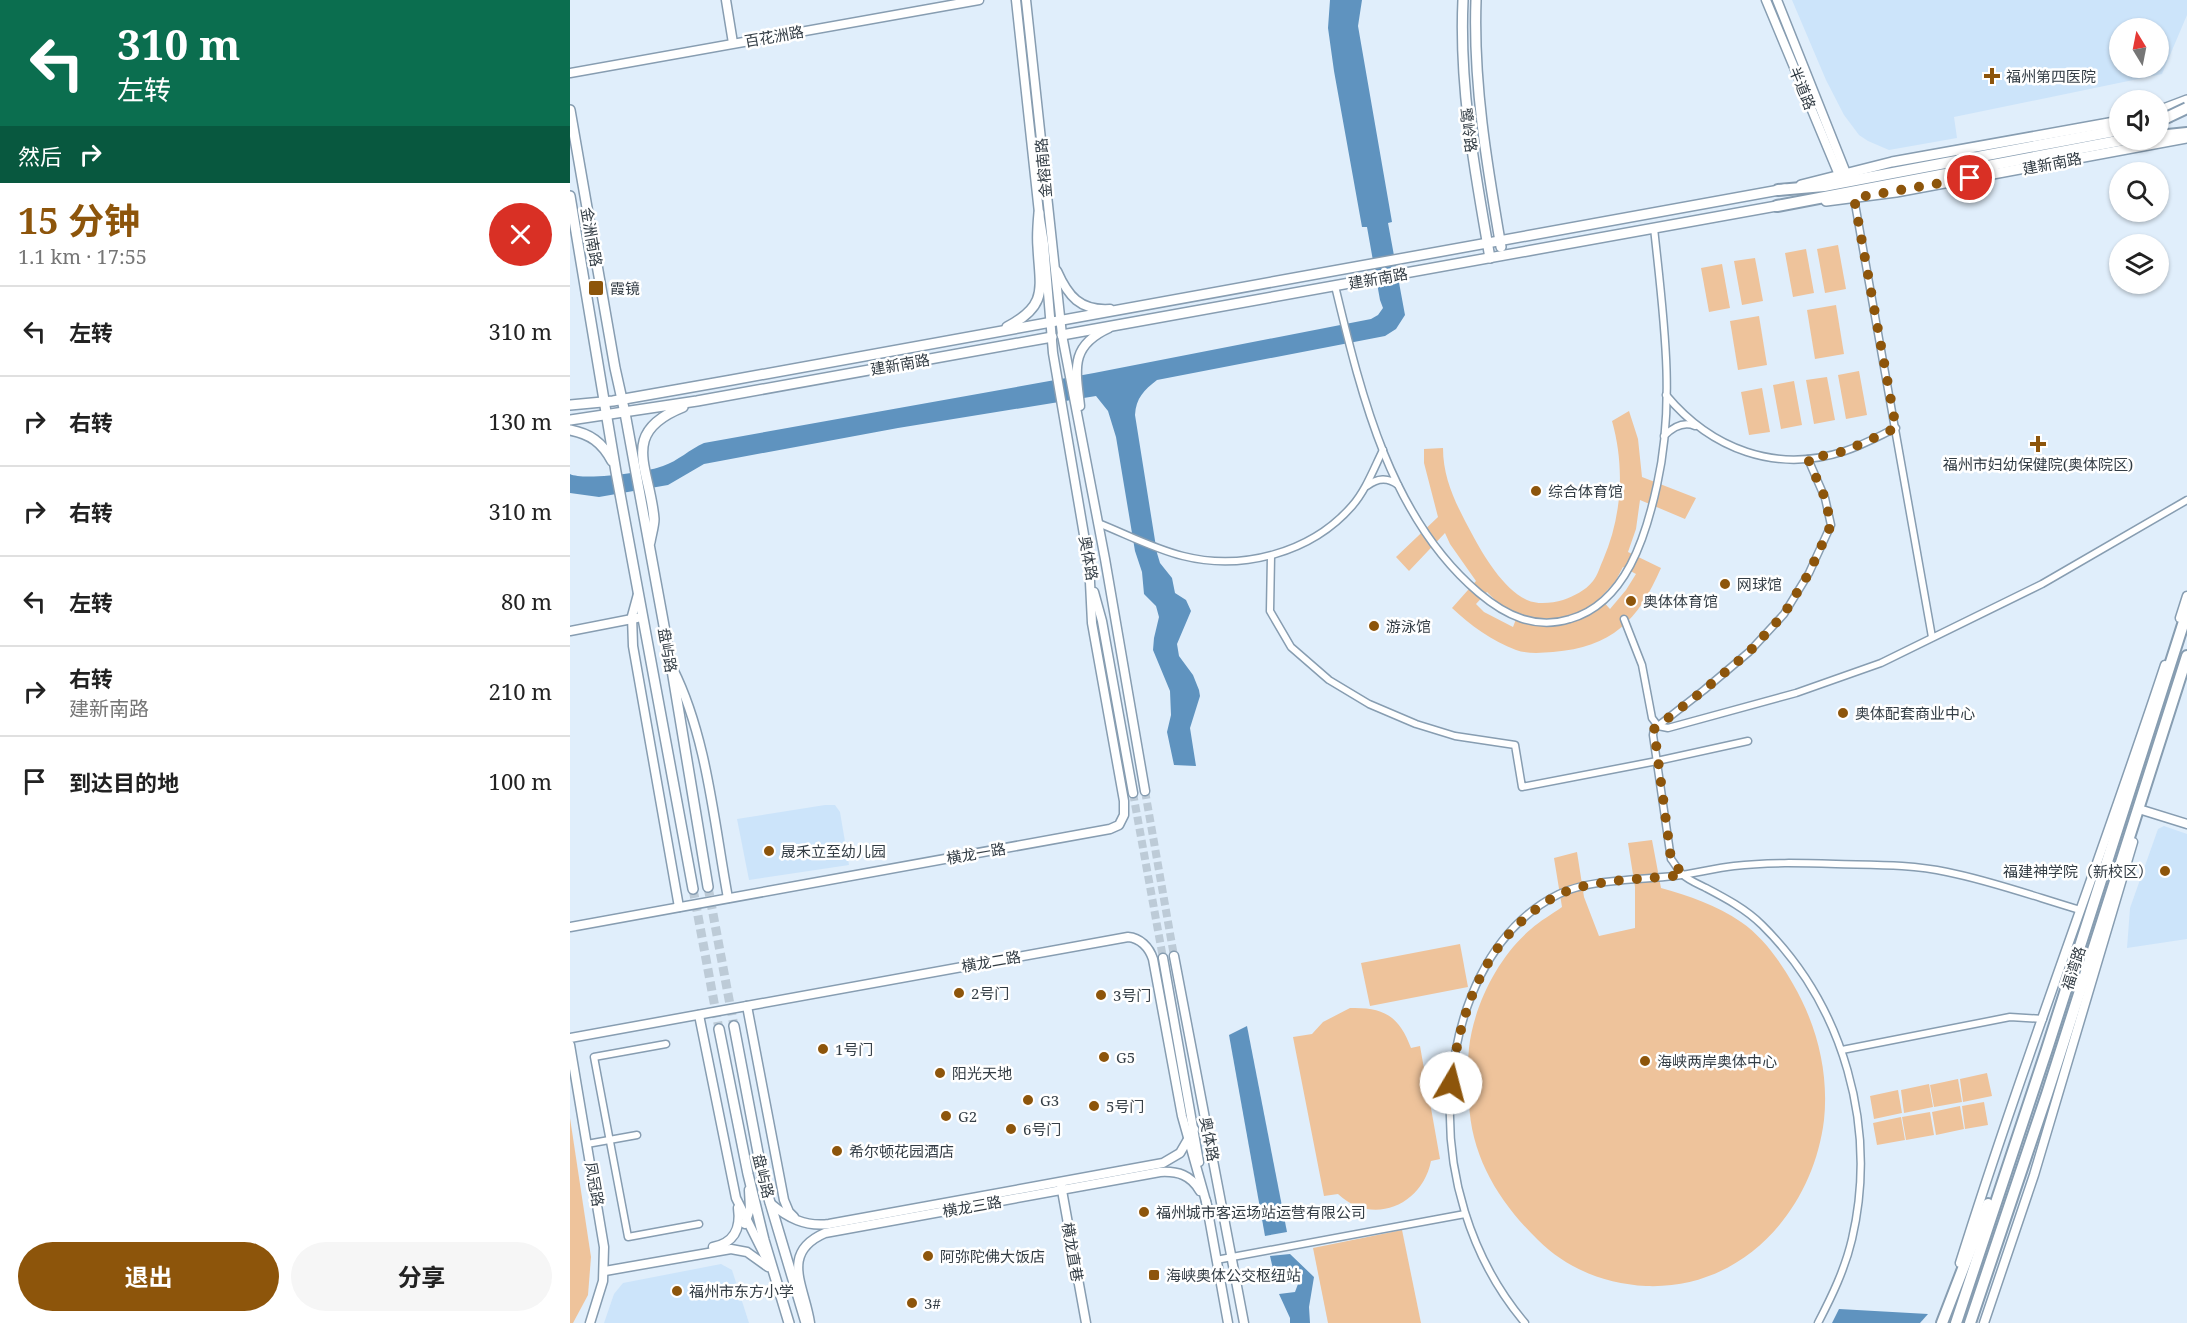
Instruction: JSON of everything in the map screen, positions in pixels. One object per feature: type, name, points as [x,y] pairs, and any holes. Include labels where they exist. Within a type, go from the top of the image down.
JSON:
[{"type":"highway","points":[[2169,116],[2187,108]]},
{"type":"highway","points":[[1778,190],[1824,186],[2109,132]]},
{"type":"highway","points":[[2169,135],[2187,133]]},
{"type":"highway","points":[[1777,206],[2109,143]]},
{"type":"highway","name":"福湾路","points":[[1956,1323],[2187,612]]},
{"type":"highway","name":"福湾路","points":[[1970,1323],[2047,1094],[2187,656]]},
{"type":"highway","points":[[1942,1323],[2035,1083]]},
{"type":"main road","points":[[726,0],[733,43]]},
{"type":"main road","name":"百花洲路","points":[[570,73],[979,0]]},
{"type":"main road","name":"金榕南路","points":[[1016,0],[1039,213],[1055,322]]},
{"type":"main road","name":"金榕南路","points":[[1026,0],[1053,261],[1055,322]]},
{"type":"main road","name":"鹭岭路","points":[[1463,0],[1462,45],[1465,99],[1490,258]]},
{"type":"main road","name":"鹭岭路","points":[[1478,0],[1475,30],[1478,99],[1503,255]]},
{"type":"main road","name":"半道路","points":[[1766,0],[1842,174]]},
{"type":"main road","name":"半道路","points":[[1777,0],[1842,174]]},
{"type":"main road","points":[[2169,107],[2187,100]]},
{"type":"main road","points":[[2169,110],[2187,108]]},
{"type":"main road","name":"金洲南路","points":[[570,110],[625,413]]},
{"type":"main road","name":"建新南路","points":[[570,405],[622,399],[1396,261],[1778,190],[1892,162],[2109,123]]},
{"type":"main road","name":"建新南路","points":[[570,420],[697,401],[1777,206],[1896,192],[2147,145],[2187,140]]},
{"type":"main road","name":"金洲南路","points":[[570,196],[607,416]]},
{"type":"main road","points":[[996,332],[1026,315],[1040,294],[1042,282],[1037,245],[1039,213]]},
{"type":"main road","points":[[1053,261],[1065,289],[1083,304],[1104,309],[1143,306]]},
{"type":"main road","name":"奥体路","points":[[1055,322],[1089,562],[1133,793]]},
{"type":"main road","points":[[1083,442],[1076,375],[1078,359],[1086,345],[1096,335],[1113,326]]},
{"type":"main road","name":"奥体路","points":[[1057,336],[1083,442],[1145,791]]},
{"type":"main road","points":[[649,548],[654,521],[643,456],[644,438],[653,424],[660,419],[697,401]]},
{"type":"main road","name":"盘屿路","points":[[625,413],[671,664],[708,887]]},
{"type":"main road","name":"盘屿路","points":[[607,416],[693,889]]},
{"type":"main road","points":[[570,430],[595,439],[608,453],[616,472]]},
{"type":"main road","name":"横龙一路","points":[[570,927],[1110,829],[1119,825],[1123,819],[1125,806],[1092,623],[1089,562]]},
{"type":"main road","points":[[639,593],[632,619],[634,653],[680,907]]},
{"type":"main road","points":[[1942,1323],[1991,1165],[2126,782],[2187,596]]},
{"type":"main road","points":[[570,631],[643,617]]},
{"type":"main road","points":[[671,664],[686,696],[697,729],[728,898]]},
{"type":"main road","points":[[1984,1323],[2038,1164],[2142,810],[2187,671]]},
{"type":"main road","points":[[2142,810],[2187,824]]},
{"type":"main road","name":"横龙二路","points":[[570,1038],[1133,937],[1146,946],[1153,959],[1182,1116],[1207,1205]]},
{"type":"main road","name":"奥体路","points":[[1174,956],[1244,1323]]},
{"type":"main road","name":"奥体路","points":[[1163,958],[1228,1323]]},
{"type":"main road","points":[[747,1006],[784,1200],[789,1212],[804,1224]]},
{"type":"main road","points":[[699,1015],[736,1198],[738,1218],[732,1238]]},
{"type":"main road","name":"盘屿路","points":[[734,1026],[754,1134],[770,1203],[808,1323]]},
{"type":"main road","name":"盘屿路","points":[[719,1029],[748,1174],[789,1323]]},
{"type":"main road","name":"凤冠路","points":[[570,1045],[601,1223],[605,1269],[602,1287],[590,1323]]},
{"type":"main road","name":"横龙三路","points":[[808,1323],[797,1266],[798,1258],[804,1247],[819,1236],[1163,1163],[1180,1153],[1194,1129]]},
{"type":"main road","name":"横龙三路","points":[[804,1224],[829,1224],[1160,1172],[1184,1174],[1194,1182],[1207,1205]]},
{"type":"main road","points":[[605,1269],[718,1246],[732,1238],[746,1222],[750,1209],[748,1174]]},
{"type":"main road","name":"横龙直巷","points":[[1061,1186],[1086,1323]]},
{"type":"main road","points":[[736,1198],[746,1222],[774,1273]]},
{"type":"main road","points":[[770,1203],[787,1216],[804,1224]]},
{"type":"main road","points":[[605,1269],[731,1249],[753,1256],[774,1273]]},
{"type":"street","points":[[1854,198],[1932,637]]},
{"type":"street","points":[[1335,286],[1354,360],[1383,450],[1412,509],[1435,545],[1456,571],[1487,599],[1519,618],[1540,623],[1564,621],[1587,614],[1605,600],[1620,582],[1632,561],[1658,484],[1666,395],[1664,324],[1654,228]]},
{"type":"street","points":[[1666,395],[1698,428]]},
{"type":"street","points":[[1664,436],[1678,425],[1690,424],[1719,441],[1752,453],[1774,458],[1808,459],[1845,451],[1896,428]]},
{"type":"street","points":[[1098,523],[1194,559],[1223,562],[1271,556],[1302,543],[1323,530],[1351,507],[1364,488],[1383,450]]},
{"type":"street","points":[[1808,459],[1825,498],[1831,525],[1809,573],[1784,614],[1749,652],[1654,729],[1653,735],[1671,859],[1683,875],[1735,904],[1777,940],[1808,981],[1827,1015],[1842,1050],[1851,1080],[1858,1126],[1860,1160],[1858,1197],[1852,1238],[1842,1273],[1818,1323]]},
{"type":"street","points":[[1364,488],[1380,479],[1391,480],[1400,486]]},
{"type":"street","points":[[1624,619],[1642,665],[1652,718],[1658,726],[1668,728],[1796,693],[1881,663],[2042,584],[2100,553],[2187,500]]},
{"type":"street","points":[[1271,556],[1270,611],[1291,647],[1329,680],[1369,704],[1416,724],[1455,736],[1515,745],[1522,787],[1748,741]]},
{"type":"street","points":[[1525,1323],[1491,1274],[1465,1214],[1452,1149],[1451,1083],[1457,1044],[1468,1005],[1495,951],[1521,921],[1549,900],[1567,891],[1604,884],[1683,875],[1734,866],[1795,863],[1898,865],[1947,872],[2080,910]]},
{"type":"street","points":[[1842,1050],[2010,1017],[2043,1019]]},
{"type":"street","points":[[666,1044],[594,1057],[628,1237],[699,1224]]},
{"type":"street","points":[[587,1144],[637,1135]]},
{"type":"street","points":[[1216,1260],[1465,1214]]},
{"type":"shaded area","name":"福州第四医院","points":[[1792,0],[2187,0],[2187,15],[2169,57],[2169,18],[2109,18],[2109,78],[2143,78],[1954,117],[1957,138],[1889,150],[1859,135],[1844,115],[1826,80]]},
{"type":"shaded area","points":[[1838,245],[1846,289],[1825,293],[1817,249]]},
{"type":"shaded area","points":[[1806,249],[1814,293],[1793,297],[1785,253]]},
{"type":"shaded area","points":[[1755,258],[1763,301],[1742,305],[1734,261]]},
{"type":"shaded area","points":[[1722,264],[1730,308],[1709,312],[1701,268]]},
{"type":"shaded area","points":[[1836,305],[1844,354],[1815,359],[1807,310]]},
{"type":"shaded area","points":[[1759,316],[1767,365],[1738,370],[1730,321]]},
{"type":"shaded area","points":[[1859,371],[1867,415],[1846,419],[1838,375]]},
{"type":"shaded area","points":[[1827,377],[1835,420],[1814,424],[1806,380]]},
{"type":"shaded area","points":[[1794,381],[1802,425],[1781,429],[1773,385]]},
{"type":"shaded area","points":[[1762,388],[1770,432],[1749,435],[1741,392]]},
{"type":"shaded area","points":[[1629,411],[1638,439],[1642,477],[1696,498],[1685,519],[1640,500],[1636,529],[1628,552],[1661,568],[1643,603],[1632,617],[1607,637],[1574,649],[1553,652],[1516,650],[1482,632],[1452,608],[1476,581],[1445,533],[1409,571],[1396,557],[1438,517],[1424,463],[1424,449],[1443,448],[1445,471],[1456,503],[1482,552],[1502,580],[1518,595],[1536,603],[1559,601],[1579,593],[1590,585],[1598,573],[1618,509],[1619,456],[1612,421]],"holes":[[[1623,567],[1636,574],[1610,609],[1600,598],[1615,582]],[[1487,592],[1498,603],[1518,614],[1513,627],[1484,612],[1476,604]]]},
{"type":"shaded area","points":[[835,805],[840,812],[849,865],[749,880],[737,819]]},
{"type":"shaded area","name":"福建神学院（新校区）","points":[[2164,826],[2187,834],[2187,939],[2127,948],[2130,908],[2158,829]]},
{"type":"shaded area","name":"海峡两岸奥体中心","points":[[1652,840],[1661,888],[1703,902],[1732,916],[1757,935],[1782,967],[1809,1016],[1815,1033],[1823,1067],[1825,1102],[1824,1120],[1817,1153],[1805,1185],[1788,1214],[1767,1239],[1742,1259],[1713,1275],[1681,1284],[1646,1286],[1616,1282],[1574,1267],[1549,1250],[1511,1211],[1490,1178],[1475,1142],[1469,1102],[1468,1062],[1476,1015],[1498,968],[1519,940],[1542,920],[1562,907],[1554,858],[1577,852],[1584,897],[1599,936],[1635,928],[1635,887],[1628,843]]},
{"type":"shaded area","points":[[1460,944],[1468,987],[1370,1006],[1361,963]]},
{"type":"shaded area","points":[[1350,1008],[1372,1009],[1389,1016],[1401,1028],[1411,1048],[1420,1046],[1440,1159],[1431,1161],[1426,1177],[1407,1200],[1380,1209],[1366,1209],[1351,1204],[1338,1194],[1324,1196],[1293,1037],[1312,1034],[1323,1022]]},
{"type":"shaded area","points":[[1987,1073],[1992,1096],[1963,1102],[1960,1079]]},
{"type":"shaded area","points":[[1958,1079],[1962,1102],[1934,1107],[1930,1085]]},
{"type":"shaded area","points":[[1929,1084],[1933,1107],[1904,1113],[1901,1090]]},
{"type":"shaded area","points":[[1898,1090],[1902,1113],[1874,1119],[1870,1096]]},
{"type":"shaded area","points":[[1984,1102],[1988,1125],[1965,1129],[1962,1106]]},
{"type":"shaded area","points":[[1960,1106],[1964,1129],[1936,1135],[1932,1112]]},
{"type":"shaded area","points":[[1930,1112],[1934,1135],[1906,1140],[1902,1117]]},
{"type":"shaded area","points":[[1901,1117],[1905,1140],[1877,1145],[1873,1123]]},
{"type":"shaded area","points":[[570,1118],[591,1257],[588,1295],[573,1323],[570,1323]]},
{"type":"shaded area","points":[[1402,1230],[1421,1323],[1328,1323],[1313,1248]]},
{"type":"shaded area","name":"福州市东方小学","points":[[721,1264],[732,1270],[749,1323],[604,1323],[614,1294],[623,1283]]},
{"type":"water","points":[[1330,0],[1362,0],[1358,26],[1392,222],[1388,223],[1405,315],[1396,329],[1385,336],[1157,380],[1139,399],[1135,415],[1157,553],[1160,563],[1172,578],[1175,593],[1186,600],[1191,611],[1177,644],[1179,656],[1193,675],[1200,696],[1190,728],[1196,766],[1174,765],[1167,732],[1171,715],[1170,691],[1153,650],[1159,617],[1156,606],[1144,594],[1142,572],[1135,551],[1116,437],[1108,411],[1096,396],[898,428],[704,464],[668,485],[599,497],[570,493],[570,474],[588,477],[655,468],[674,461],[704,443],[1094,373],[1371,319],[1378,315],[1383,308],[1367,227],[1362,227],[1334,71],[1328,28]]},
{"type":"water","points":[[1247,1026],[1287,1232],[1265,1236],[1229,1035]]},
{"type":"water","points":[[1290,1254],[1314,1277],[1309,1307],[1310,1323],[1290,1323],[1279,1294],[1295,1292],[1298,1284],[1291,1271],[1273,1269],[1270,1256]]},
{"type":"water","points":[[1839,1309],[1928,1314],[1920,1323],[1832,1323]]},
{"type":"tunnel","points":[[1145,791],[1174,956]]},
{"type":"tunnel","points":[[1133,793],[1163,958]]},
{"type":"tunnel","points":[[708,887],[734,1026]]},
{"type":"tunnel","points":[[693,889],[719,1029]]},
{"type":"place","name":"福州第四医院","points":[[1992,76]]},
{"type":"place","name":"霞镜","points":[[596,288]]},
{"type":"place","name":"福州市妇幼保健院(奥体院区)","points":[[2038,444]]},
{"type":"place","name":"综合体育馆","points":[[1536,491]]},
{"type":"place","name":"网球馆","points":[[1725,584]]},
{"type":"place","name":"奥体体育馆","points":[[1631,601]]},
{"type":"place","name":"游泳馆","points":[[1374,626]]},
{"type":"place","name":"奥体配套商业中心","points":[[1843,713]]},
{"type":"place","name":"晟禾立至幼儿园","points":[[769,851]]},
{"type":"place","name":"福建神学院（新校区）","points":[[2165,871]]},
{"type":"place","name":"2号门","points":[[959,993]]},
{"type":"place","name":"3号门","points":[[1101,995]]},
{"type":"place","name":"1号门","points":[[823,1049]]},
{"type":"place","name":"G5","points":[[1104,1057]]},
{"type":"place","name":"海峡两岸奥体中心","points":[[1645,1061]]},
{"type":"place","name":"阳光天地","points":[[940,1073]]},
{"type":"place","name":"G3","points":[[1028,1100]]},
{"type":"place","name":"5号门","points":[[1094,1106]]},
{"type":"place","name":"G2","points":[[946,1116]]},
{"type":"place","name":"6号门","points":[[1011,1129]]},
{"type":"place","name":"希尔顿花园酒店","points":[[837,1151]]},
{"type":"place","name":"福州城市客运场站运营有限公司","points":[[1144,1212]]},
{"type":"place","name":"阿弥陀佛大饭店","points":[[928,1256]]},
{"type":"place","name":"海峡奥体公交枢纽站","points":[[1154,1275]]},
{"type":"place","name":"福州市东方小学","points":[[677,1291]]},
{"type":"place","name":"3#","points":[[912,1303]]},
{"type":"route","points":[[1451,1083],[1460,1030],[1468,1005],[1488,962],[1511,930],[1521,921],[1549,900],[1575,888],[1683,875],[1671,859],[1654,743],[1654,729],[1749,652],[1784,614],[1809,573],[1831,525],[1825,498],[1808,459],[1845,451],[1896,428],[1854,198],[1970,178]]}]
